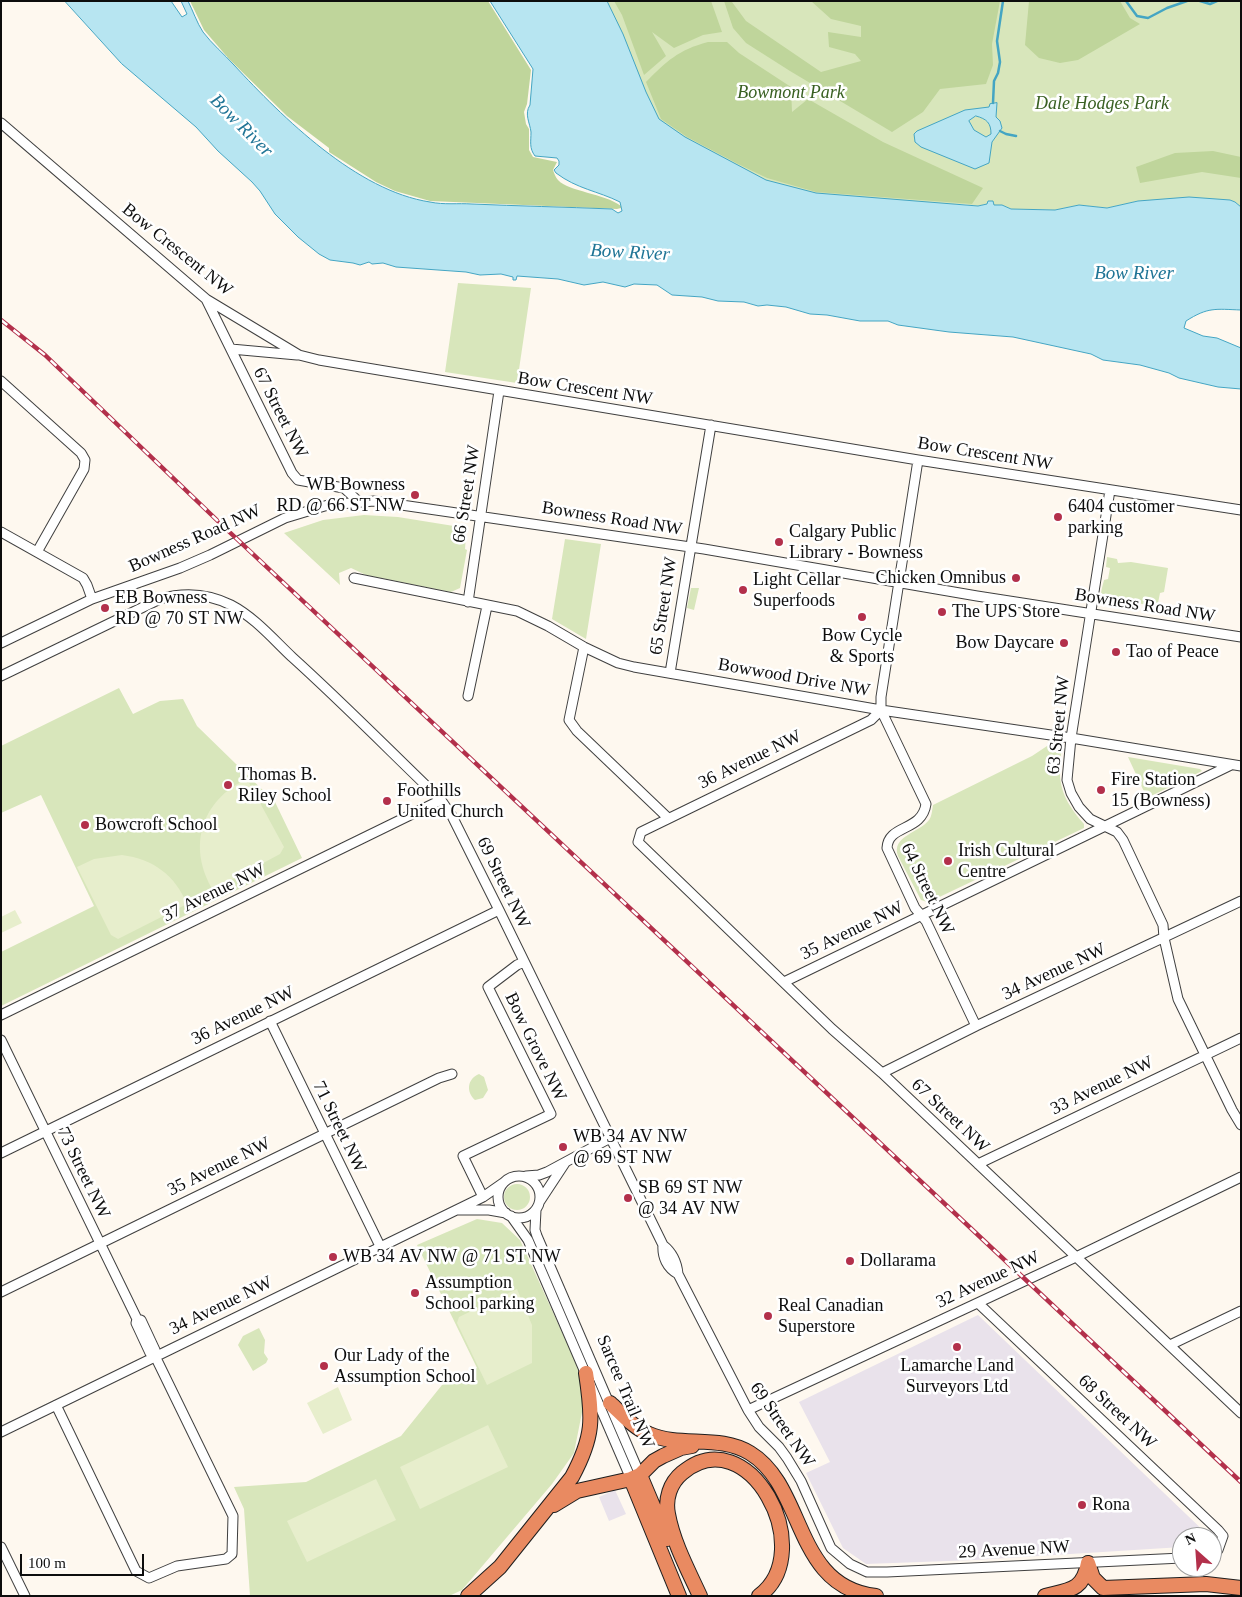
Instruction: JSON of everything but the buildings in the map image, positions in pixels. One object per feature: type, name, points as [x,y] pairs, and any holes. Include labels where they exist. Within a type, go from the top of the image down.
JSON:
[{"type":"highway","points":[[468,1596],[500,1567],[572,1477],[586,1450],[590,1429],[591,1416],[586,1373]]},
{"type":"highway","points":[[610,1403],[635,1426],[649,1434],[667,1439],[723,1443],[738,1447],[751,1454],[769,1472],[781,1490],[815,1556],[831,1576],[848,1589],[876,1596]]},
{"type":"highway","points":[[521,1540],[548,1510],[567,1496],[588,1488],[636,1477],[654,1461],[681,1448],[723,1443]]},
{"type":"highway","points":[[688,1592],[667,1502],[672,1484],[687,1470],[706,1461],[722,1460],[741,1466],[756,1479],[769,1498],[779,1524],[782,1542],[780,1567],[772,1583],[758,1596]]},
{"type":"highway","name":"Sarcee Trail NW","points":[[636,1477],[688,1592]]},
{"type":"highway","points":[[1088,1563],[1092,1578],[1103,1588],[1206,1584],[1241,1589]]},
{"type":"highway","points":[[1045,1596],[1070,1590],[1078,1585],[1083,1580],[1088,1563]]},
{"type":"highway","points":[[1105,1596],[1241,1589]]},
{"type":"street","name":"Bow Crescent NW","points":[[1,124],[206,299],[299,355],[499,391],[918,460],[1241,510]]},
{"type":"street","name":"67 Street NW","points":[[206,299],[292,473],[298,480],[344,488],[359,502]]},
{"type":"street","points":[[231,349],[299,355]]},
{"type":"street","points":[[1,381],[44,418],[81,453],[85,460],[84,469],[37,552]]},
{"type":"street","name":"66 Street NW","points":[[468,602],[499,391]]},
{"type":"street","name":"65 Street NW","points":[[670,674],[711,425]]},
{"type":"street","name":"64 Street NW","points":[[918,460],[881,697],[881,710],[926,804],[924,814],[919,820],[892,835],[887,845],[888,852],[915,908],[926,921],[976,1026]]},
{"type":"street","name":"63 Street NW","points":[[1110,490],[1071,738],[1067,780],[1071,793],[1079,807],[1090,819],[1117,832],[1123,840],[1163,925],[1164,938],[1178,999],[1241,1125]]},
{"type":"street","name":"Bowness Road NW","points":[[1,643],[92,599],[180,568],[210,555],[285,518],[328,505],[374,501],[690,547],[1241,638]]},
{"type":"street","points":[[1,532],[83,578],[92,599]]},
{"type":"street","name":"Bowwood Drive NW","points":[[354,578],[517,611],[618,663],[670,674],[881,710],[1071,738],[1241,766]]},
{"type":"street","name":"69 Street NW","points":[[1,676],[152,602],[178,595],[222,601],[245,614],[441,800],[452,816],[612,1137],[663,1245],[670,1250],[677,1266],[678,1274],[748,1410],[759,1427],[788,1458],[801,1481],[831,1548],[850,1564]]},
{"type":"street","points":[[468,696],[487,606]]},
{"type":"street","points":[[584,647],[568,720],[577,731],[668,818]]},
{"type":"street","name":"36 Avenue NW","points":[[638,842],[641,832],[871,720],[881,710]]},
{"type":"street","name":"35 Avenue NW","points":[[784,982],[1230,765]]},
{"type":"street","name":"37 Avenue NW","points":[[1,1015],[441,800]]},
{"type":"street","name":"67 Street NW","points":[[638,842],[832,1029],[882,1073],[1241,1412]]},
{"type":"street","name":"34 Avenue NW","points":[[882,1073],[976,1026],[1241,901]]},
{"type":"street","name":"36 Avenue NW","points":[[1,1153],[499,910]]},
{"type":"street","name":"Bow Grove NW","points":[[482,1197],[463,1156],[551,1114],[488,987],[517,965],[524,962]]},
{"type":"street","name":"71 Street NW","points":[[270,1021],[380,1246]]},
{"type":"street","name":"33 Avenue NW","points":[[978,1164],[1241,1038]]},
{"type":"street","name":"73 Street NW","points":[[1,1040],[100,1244],[137,1318],[141,1320],[155,1350],[155,1356],[233,1516],[232,1554],[226,1559],[177,1566],[149,1578],[136,1571],[56,1405]]},
{"type":"street","name":"35 Avenue NW","points":[[1,1292],[439,1078],[452,1074]]},
{"type":"street","points":[[565,1163],[537,1207],[525,1217],[508,1215],[498,1202],[498,1195],[503,1183],[508,1179],[520,1175],[539,1175],[612,1137]]},
{"type":"street","points":[[520,1175],[532,1180],[537,1185],[540,1197],[537,1207]]},
{"type":"street","name":"32 Avenue NW","points":[[748,1410],[1076,1257],[1241,1177]]},
{"type":"street","name":"34 Avenue NW","points":[[1,1432],[456,1210],[482,1197],[503,1183]]},
{"type":"street","name":"Sarcee Trail NW","points":[[537,1207],[535,1230],[537,1236],[610,1403],[636,1477]]},
{"type":"street","name":"34 Avenue NW","points":[[456,1210],[489,1210],[508,1215]]},
{"type":"street","name":"Sarcee Trail NW","points":[[508,1215],[528,1240],[586,1373],[636,1477]]},
{"type":"street","name":"68 Street NW","points":[[978,1303],[1215,1527]]},
{"type":"street","points":[[1170,1345],[1241,1311]]},
{"type":"street","points":[[1,1547],[25,1596]]},
{"type":"street","name":"29 Avenue NW","points":[[850,1564],[867,1572],[887,1572],[1172,1559]]},
{"type":"shaded area","points":[[978,1315],[1200,1527],[1172,1527],[1172,1548],[975,1560],[866,1564],[843,1548],[806,1473],[830,1462],[799,1402]]},
{"type":"shaded area","points":[[615,1490],[626,1514],[609,1521],[599,1497]]},
{"type":"green space","points":[[190,1],[488,1],[531,70],[527,104],[524,112],[529,129],[529,150],[533,157],[557,162],[553,170],[557,179],[563,184],[606,198],[621,206],[621,208],[430,201],[395,191],[376,182],[329,152],[329,148],[287,116],[229,59],[204,30]]},
{"type":"green space","points":[[599,1],[1241,1],[1241,207],[1230,200],[1138,201],[1107,208],[1079,205],[1055,210],[1011,209],[1002,205],[993,205],[993,201],[988,201],[987,204],[978,206],[960,204],[693,206]]},
{"type":"green space","points":[[614,1],[711,1],[722,32],[703,35],[674,48],[652,32],[666,56],[644,75],[622,15]]},
{"type":"green space","points":[[724,1],[732,2],[746,21],[821,72],[861,61],[855,54],[829,47],[828,32],[861,37],[861,26],[831,19],[811,1],[1000,1],[992,44],[993,65],[986,84],[940,89],[923,112],[892,132],[746,43],[733,28]]},
{"type":"green space","points":[[1029,1],[1120,1],[1130,18],[1140,24],[1078,60],[1060,63],[1039,58],[1025,45]]},
{"type":"green space","name":"Bowmont Park","points":[[708,42],[727,42],[739,53],[791,87],[792,112],[808,99],[883,142],[983,188],[972,204],[816,192],[767,178],[687,137],[661,119],[646,82],[674,57]]},
{"type":"green space","points":[[1213,151],[1241,157],[1241,178],[1202,172],[1140,183],[1136,167],[1175,153]]},
{"type":"green space","points":[[458,283],[531,288],[517,383],[445,372]]},
{"type":"green space","points":[[364,515],[398,517],[460,527],[466,535],[465,549],[467,550],[460,588],[451,592],[366,575],[351,568],[339,573],[340,585],[284,533],[323,520]]},
{"type":"green space","points":[[565,539],[601,544],[586,639],[552,619]]},
{"type":"green space","points":[[1107,557],[1117,559],[1118,563],[1131,562],[1168,568],[1164,592],[1160,593],[1155,607],[1138,603],[1137,607],[1118,605],[1119,600],[1109,597],[1104,606],[1101,600],[1101,593],[1104,580],[1108,579],[1110,568],[1106,567]]},
{"type":"green space","points":[[691,588],[699,588],[694,610],[687,608]]},
{"type":"green space","name":"Bowcroft School","points":[[119,688],[133,714],[160,701],[183,699],[197,726],[275,802],[302,858],[1,1006],[1,952],[94,906],[41,795],[1,813],[1,746]]},
{"type":"green space","points":[[1050,744],[1058,745],[1062,748],[1060,771],[1062,789],[1070,806],[1084,824],[1084,828],[931,901],[921,900],[898,856],[898,844],[902,839],[929,820],[933,805],[1032,756]]},
{"type":"green space","points":[[1128,757],[1200,769],[1202,771],[1147,798]]},
{"type":"green space","points":[[247,779],[284,847],[280,854],[213,890],[205,874],[201,857],[200,842],[203,826],[209,812],[219,799],[231,788]]},
{"type":"green space","points":[[122,855],[144,860],[162,870],[176,885],[187,904],[118,939],[111,935],[77,867],[94,859]]},
{"type":"green space","points":[[15,910],[22,923],[1,933],[1,917]]},
{"type":"green space","points":[[479,1074],[484,1077],[488,1090],[483,1098],[475,1100],[470,1093],[469,1086],[472,1079]]},
{"type":"green space","points":[[517,1184],[526,1188],[530,1197],[526,1206],[517,1210],[508,1206],[504,1197],[508,1188]]},
{"type":"green space","points":[[477,1219],[502,1223],[520,1240],[577,1365],[584,1402],[574,1453],[552,1484],[462,1590],[449,1596],[250,1596],[244,1509],[234,1487],[306,1482],[401,1436],[442,1385],[477,1368],[417,1245]]},
{"type":"green space","points":[[517,1289],[532,1325],[532,1363],[487,1385],[457,1323],[459,1317]]},
{"type":"green space","points":[[259,1328],[265,1340],[264,1353],[268,1359],[266,1363],[253,1371],[238,1345],[243,1336]]},
{"type":"green space","points":[[338,1387],[352,1420],[323,1434],[307,1403]]},
{"type":"green space","points":[[488,1425],[508,1467],[420,1509],[400,1467]]},
{"type":"green space","points":[[376,1479],[396,1520],[307,1562],[287,1521]]},
{"type":"water","name":"Bow River","points":[[65,1],[171,1],[182,17],[187,14],[181,1],[188,1],[203,32],[210,41],[298,129],[349,168],[375,183],[403,195],[435,203],[612,209],[618,213],[622,211],[620,202],[572,183],[556,173],[554,170],[559,165],[557,158],[535,156],[533,153],[527,115],[530,105],[533,69],[490,1],[607,1],[659,119],[685,137],[766,180],[816,193],[978,206],[987,204],[988,201],[993,201],[994,205],[1002,205],[1011,209],[1055,210],[1079,205],[1107,208],[1138,201],[1189,197],[1230,200],[1241,207],[1241,310],[1218,309],[1206,311],[1186,321],[1184,328],[1241,348],[1241,389],[1218,387],[1179,378],[1169,373],[1140,365],[1103,360],[1091,354],[1013,337],[949,332],[898,325],[888,321],[860,321],[810,314],[786,307],[758,306],[744,302],[718,301],[702,297],[672,295],[657,285],[634,284],[625,287],[603,282],[584,285],[558,279],[517,276],[516,280],[513,280],[513,277],[501,274],[480,275],[466,272],[396,267],[383,263],[372,264],[369,262],[360,265],[330,260],[319,254],[298,237],[275,214],[252,182],[218,151],[196,127],[122,64]]},
{"type":"water","points":[[997,103],[996,117],[1000,121],[1002,128],[992,142],[989,163],[975,169],[921,147],[915,142],[914,134],[917,131],[965,110],[989,107],[990,104]],"holes":[[[976,116],[986,120],[990,127],[991,134],[986,137],[974,130],[969,121]]]},
{"type":"waterway","points":[[993,103],[994,81],[1000,62],[997,41],[1003,1]]},
{"type":"waterway","points":[[1126,1],[1137,16],[1148,18],[1167,8],[1187,1]]},
{"type":"waterway","points":[[1200,1],[1210,4],[1217,1]]},
{"type":"waterway","points":[[1000,131],[1016,136]]},
{"type":"railway","points":[[1,320],[45,355],[222,525],[1241,1482]]},
{"type":"place","name":"WB Bowness RD @ 66 ST NW","points":[[415,495]]},
{"type":"place","name":"6404 customer parking","points":[[1058,517]]},
{"type":"place","name":"Calgary Public Library - Bowness","points":[[779,542]]},
{"type":"place","name":"Chicken Omnibus","points":[[1016,578]]},
{"type":"place","name":"Light Cellar Superfoods","points":[[743,590]]},
{"type":"place","name":"EB Bowness RD @ 70 ST NW","points":[[105,608]]},
{"type":"place","name":"The UPS Store","points":[[942,612]]},
{"type":"place","name":"Bow Cycle & Sports","points":[[862,617]]},
{"type":"place","name":"Bow Daycare","points":[[1064,643]]},
{"type":"place","name":"Tao of Peace","points":[[1116,652]]},
{"type":"place","name":"Thomas B. Riley School","points":[[228,785]]},
{"type":"place","name":"Fire Station 15 (Bowness)","points":[[1101,790]]},
{"type":"place","name":"Foothills United Church","points":[[387,801]]},
{"type":"place","name":"Bowcroft School","points":[[85,825]]},
{"type":"place","name":"Irish Cultural Centre","points":[[948,861]]},
{"type":"place","name":"WB 34 AV NW @ 69 ST NW","points":[[563,1147]]},
{"type":"place","name":"SB 69 ST NW @ 34 AV NW","points":[[628,1198]]},
{"type":"place","name":"WB 34 AV NW @ 71 ST NW","points":[[333,1257]]},
{"type":"place","name":"Dollarama","points":[[850,1261]]},
{"type":"place","name":"Assumption School parking","points":[[415,1293]]},
{"type":"place","name":"Real Canadian Superstore","points":[[768,1316]]},
{"type":"place","name":"Lamarche Land Surveyors Ltd","points":[[957,1347]]},
{"type":"place","name":"Our Lady of the Assumption School","points":[[324,1366]]},
{"type":"place","name":"Rona","points":[[1082,1505]]},
{"type":"park label","name":"Dale Hodges Park","points":[[1102,104]]}]
